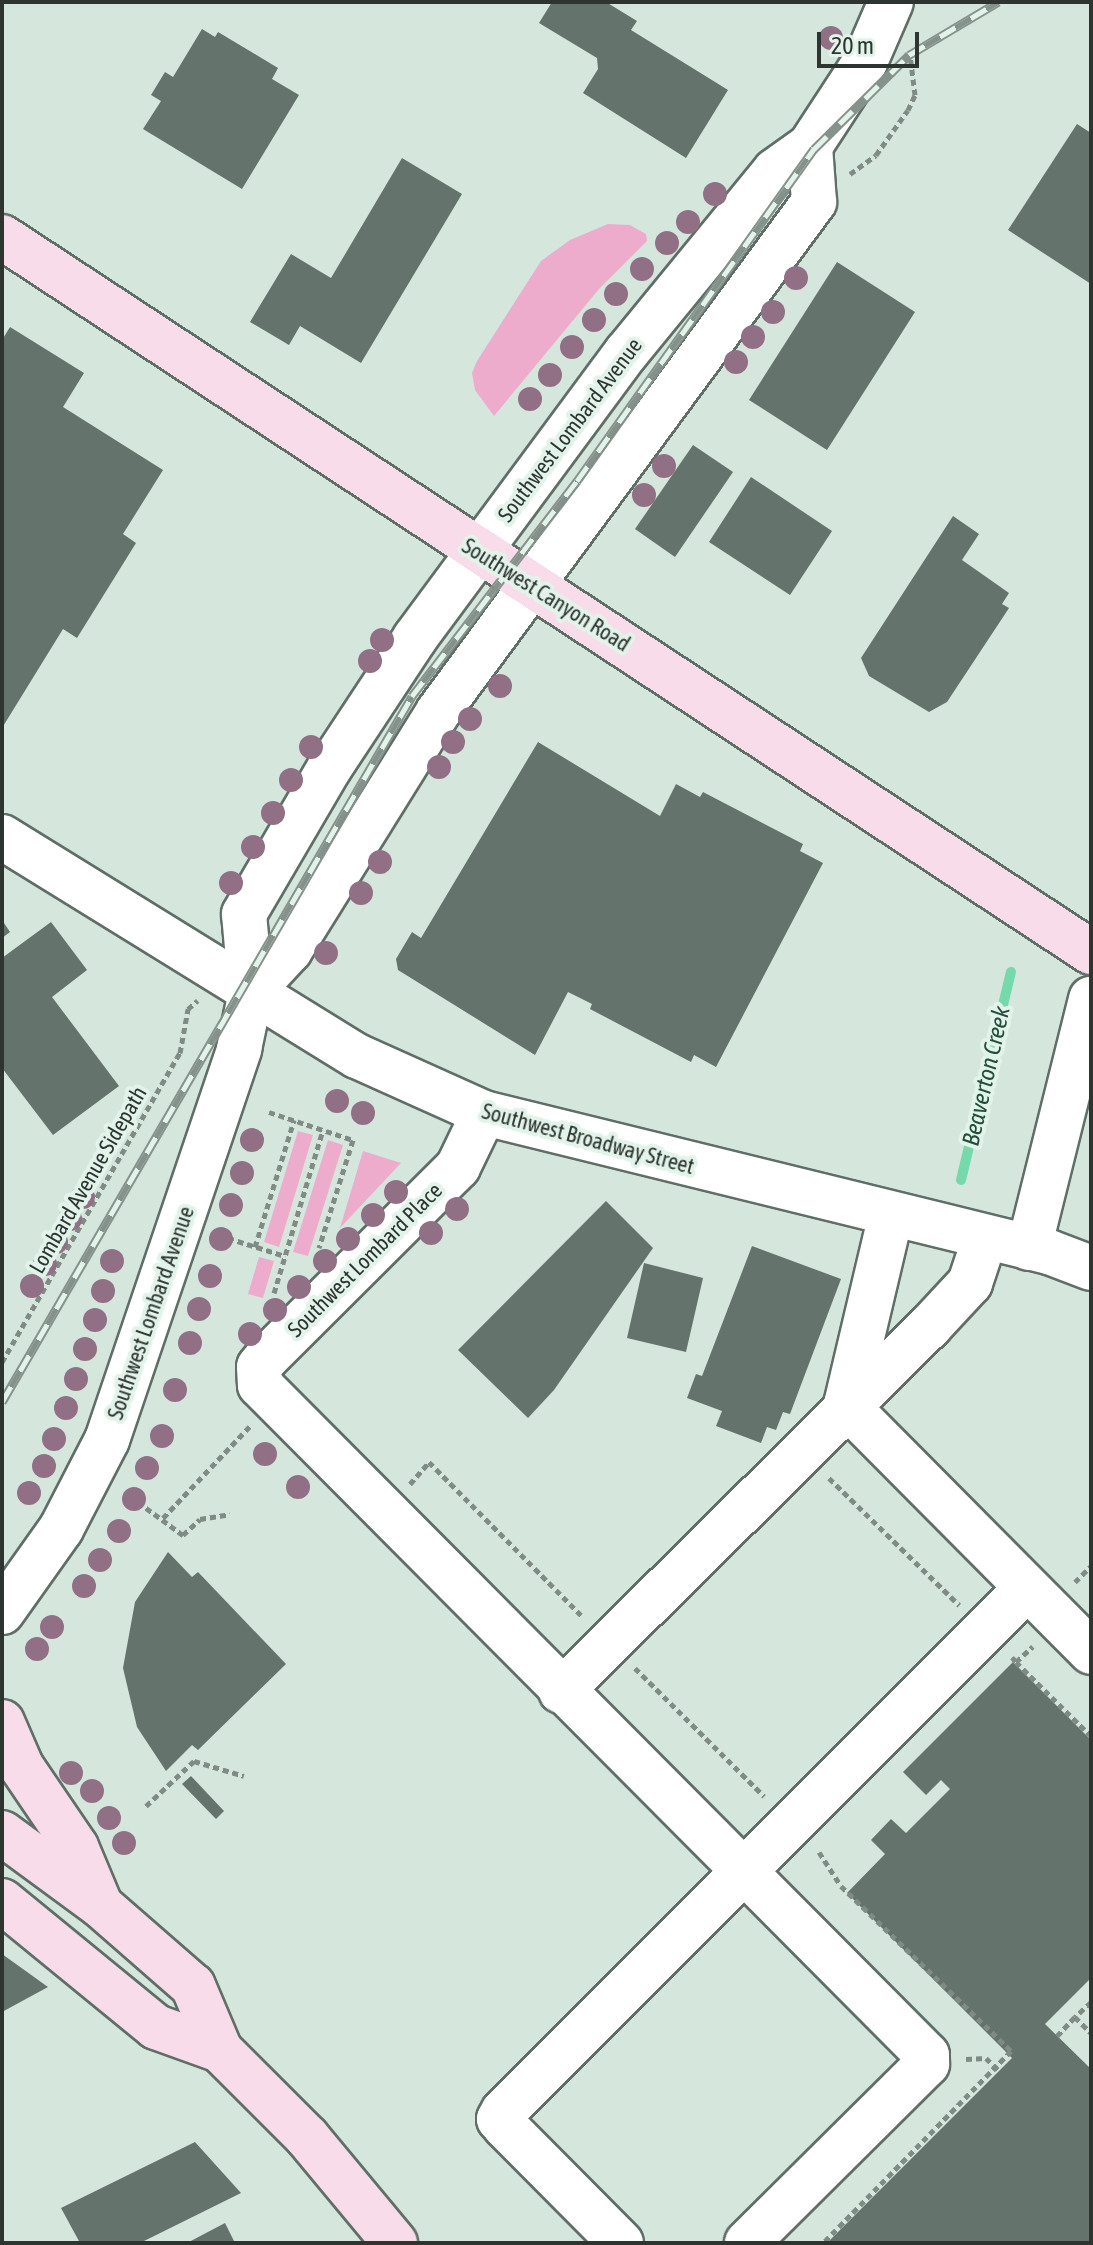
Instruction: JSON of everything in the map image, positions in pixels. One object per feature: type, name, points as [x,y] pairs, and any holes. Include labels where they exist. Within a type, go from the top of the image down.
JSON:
[{"type":"main road","name":"Southwest Canyon Road","points":[[2,237],[1091,952]]},
{"type":"main road","points":[[2,1722],[21,1766],[76,1847],[100,1905]]},
{"type":"main road","points":[[2,1833],[100,1905],[193,1986],[220,2050],[298,2127],[395,2243]]},
{"type":"main road","points":[[2,1901],[156,2027],[220,2050]]},
{"type":"street","name":"Southwest Lombard Avenue","points":[[2,1612],[61,1529],[107,1440],[239,1049],[251,992],[244,914],[371,701],[479,552],[626,353],[775,171],[810,146],[865,62],[898,22]]},
{"type":"street","points":[[251,992],[290,950],[438,712],[814,202],[810,146]]},
{"type":"street","name":"Southwest Broadway Street","points":[[2,837],[357,1056],[484,1113],[1029,1248],[1091,1268]]},
{"type":"street","points":[[1029,1248],[1091,999]]},
{"type":"street","name":"Southwest Lombard Place","points":[[274,1403],[260,1385],[259,1367],[458,1167],[484,1113]]},
{"type":"street","points":[[846,1405],[891,1214]]},
{"type":"street","points":[[561,1691],[970,1283],[985,1238]]},
{"type":"street","points":[[274,1403],[929,2060],[747,2243]]},
{"type":"street","points":[[846,1405],[1091,1652]]},
{"type":"street","points":[[621,2243],[499,2119],[738,1871],[1027,1588]]},
{"type":"path","points":[[814,202],[876,155],[908,110],[915,87],[898,22]]},
{"type":"path","name":"Lombard Avenue Sidepath","points":[[2,1362],[180,1053],[188,1009]]},
{"type":"path","points":[[269,1112],[353,1140],[318,1252]]},
{"type":"path","points":[[255,1247],[294,1120]]},
{"type":"path","points":[[269,1309],[323,1130]]},
{"type":"path","points":[[228,1238],[285,1256]]},
{"type":"path","points":[[163,1518],[176,1498],[274,1403]]},
{"type":"path","points":[[138,1502],[183,1535],[200,1519],[230,1514]]},
{"type":"path","points":[[1016,1662],[1091,1736]]},
{"type":"path","points":[[146,1806],[194,1761],[244,1776]]},
{"type":"path","points":[[1057,2036],[1091,2002]]},
{"type":"path","points":[[1075,2017],[1091,2033]]},
{"type":"shaded area","points":[[608,224],[630,225],[646,234],[647,241],[599,289],[494,416],[475,390],[472,373],[477,361],[541,261],[570,240]]},
{"type":"shaded area","points":[[298,1131],[313,1135],[279,1247],[264,1242]]},
{"type":"shaded area","points":[[328,1140],[343,1145],[308,1256],[293,1252]]},
{"type":"shaded area","points":[[363,1151],[401,1163],[340,1228]]},
{"type":"shaded area","points":[[259,1257],[274,1261],[263,1298],[248,1294]]},
{"type":"building","points":[[552,2],[606,2],[637,21],[631,30],[728,90],[686,158],[583,93],[598,69],[597,58],[539,23]]},
{"type":"building","points":[[202,29],[215,37],[218,32],[278,68],[272,79],[299,95],[242,189],[143,129],[161,101],[151,95],[165,72],[173,77]]},
{"type":"building","points":[[1077,124],[1091,133],[1091,284],[1008,230]]},
{"type":"building","points":[[402,158],[462,194],[361,363],[300,326],[289,345],[250,322],[291,254],[331,278]]},
{"type":"building","points":[[837,262],[915,312],[827,450],[749,400]]},
{"type":"building","points":[[10,327],[84,373],[63,407],[163,470],[123,534],[136,543],[77,638],[63,629],[2,728],[2,340]]},
{"type":"building","points":[[693,445],[733,472],[675,557],[635,529]]},
{"type":"building","points":[[751,477],[832,531],[790,595],[709,542]]},
{"type":"building","points":[[953,516],[979,534],[962,560],[1009,593],[1002,604],[1009,608],[947,702],[929,712],[869,676],[861,658]]},
{"type":"building","points":[[538,742],[660,816],[676,784],[700,797],[703,792],[803,844],[800,851],[823,863],[716,1067],[694,1055],[691,1062],[590,1009],[592,1004],[568,992],[535,1055],[398,970],[396,959],[412,932],[421,938]]},
{"type":"building","points":[[2,920],[10,932],[2,938]]},
{"type":"building","points":[[51,922],[87,970],[52,997],[119,1086],[53,1135],[2,1068],[2,958]]},
{"type":"building","points":[[606,1201],[653,1248],[554,1390],[528,1418],[458,1350]]},
{"type":"building","points":[[752,1246],[841,1279],[790,1414],[783,1412],[776,1430],[767,1427],[761,1443],[716,1426],[722,1411],[687,1398],[696,1374],[702,1376]]},
{"type":"building","points":[[644,1263],[703,1278],[686,1352],[627,1338]]},
{"type":"building","points":[[168,1552],[192,1577],[198,1572],[286,1664],[198,1750],[192,1745],[166,1771],[137,1727],[123,1668],[135,1602]]},
{"type":"building","points":[[1013,1662],[1091,1740],[1091,1978],[1045,2024],[1091,2069],[1091,2243],[827,2243],[1012,2058],[847,1893],[885,1854],[871,1840],[891,1819],[906,1833],[950,1789],[941,1780],[926,1795],[903,1772]]},
{"type":"building","points":[[191,1776],[224,1811],[216,1819],[182,1784]]},
{"type":"building","points":[[2,1954],[48,1987],[2,2012]]},
{"type":"building","points":[[195,2142],[241,2193],[140,2243],[80,2243],[61,2208]]},
{"type":"building","points":[[225,2223],[235,2243],[187,2243]]},
{"type":"waterway","name":"Beaverton Creek","points":[[961,1180],[1011,972]]},
{"type":"railway","points":[[2,1402],[412,696],[577,481],[814,149],[909,55],[998,2]]}]
